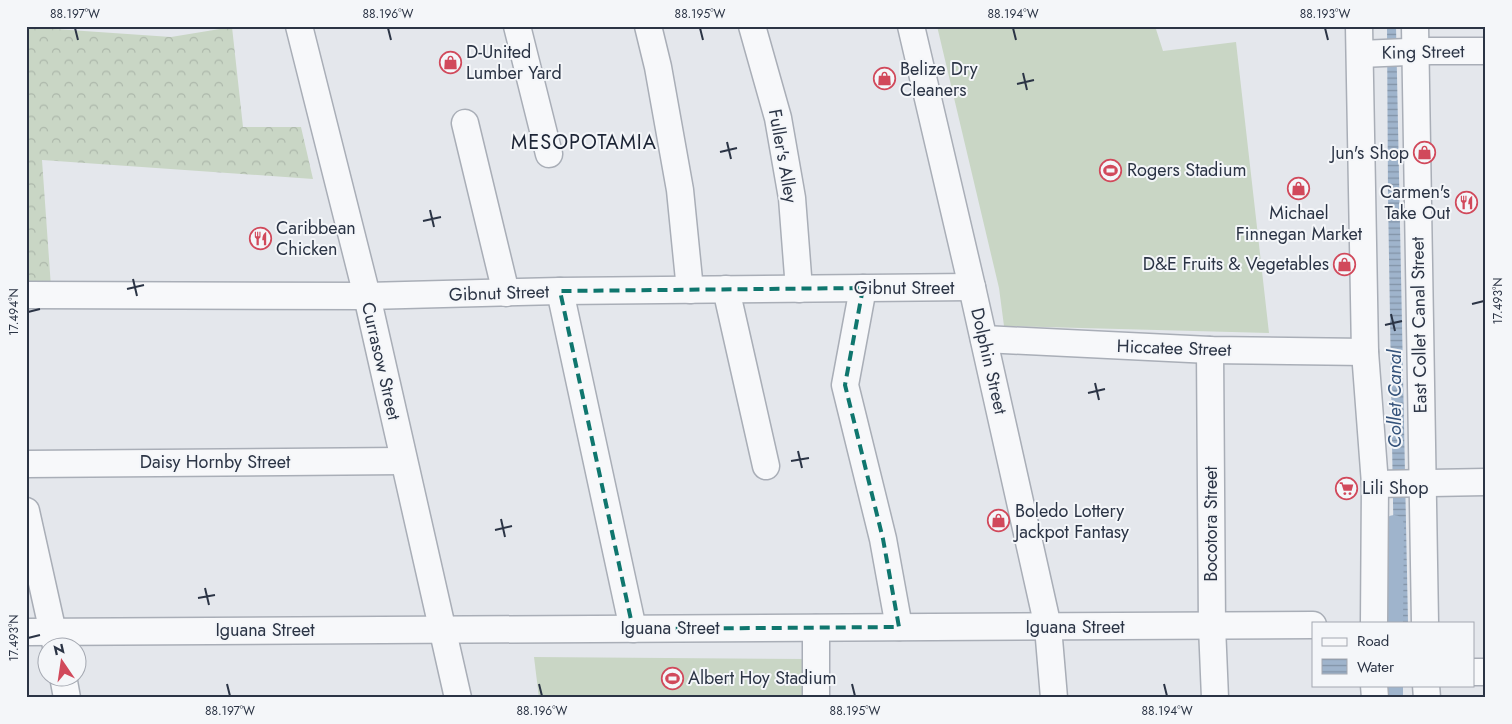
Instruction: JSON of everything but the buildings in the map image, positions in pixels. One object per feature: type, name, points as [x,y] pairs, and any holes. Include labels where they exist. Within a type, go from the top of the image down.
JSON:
[{"type":"street","name":"Currasow Street","points":[[299,26],[367,296],[458,698]]},
{"type":"street","points":[[517,26],[549,154]]},
{"type":"street","points":[[648,26],[658,67],[680,190],[690,290]]},
{"type":"street","name":"Fuller's Alley","points":[[752,26],[778,118],[792,198],[799,289]]},
{"type":"street","name":"Dolphin Street","points":[[910,26],[984,339],[1048,627],[1054,698]]},
{"type":"street","points":[[1359,26],[1369,54],[1365,352],[1397,484],[1374,622]]},
{"type":"street","name":"East Collet Canal Street","points":[[1415,26],[1409,52],[1397,484],[1425,622]]},
{"type":"street","name":"King Street","points":[[1369,54],[1486,52]]},
{"type":"street","points":[[465,123],[506,293]]},
{"type":"street","name":"Gibnut Street","points":[[26,295],[367,296],[560,291],[972,287]]},
{"type":"street","points":[[863,288],[845,385],[883,539],[899,628]]},
{"type":"street","points":[[726,289],[766,466]]},
{"type":"street","points":[[560,291],[634,628]]},
{"type":"street","name":"Hiccatee Street","points":[[984,339],[1210,350],[1365,352]]},
{"type":"street","name":"Bocotora Street","points":[[1210,350],[1212,626],[1215,698]]},
{"type":"street","name":"Daisy Hornby Street","points":[[26,464],[403,460]]},
{"type":"street","points":[[1397,484],[1486,482]]},
{"type":"street","points":[[26,511],[53,636]]},
{"type":"street","name":"Iguana Street","points":[[88,638],[442,630],[1312,625]]},
{"type":"street","points":[[816,628],[816,698]]},
{"type":"street","name":"Iguana Street","points":[[26,632],[42,636]]},
{"type":"highlighted area","points":[[863,288],[845,385],[883,539],[899,627],[633,629],[560,291]]},
{"type":"green space","name":"Rogers Stadium","points":[[937,26],[1155,26],[1163,51],[1236,42],[1269,333],[1004,326],[999,288]]},
{"type":"green space","points":[[26,27],[171,37],[232,27],[243,127],[301,127],[313,179],[42,160],[51,287],[26,285]]},
{"type":"green space","name":"Albert Hoy Stadium","points":[[534,657],[807,659],[809,698],[539,698]]},
{"type":"water","points":[[1387,26],[1396,26],[1408,622],[1395,622]]},
{"type":"waterway","name":"Collet Canal","points":[[1393,622],[1394,525]]},
{"type":"waterway","name":"Collet Canal","points":[[1393,686],[1393,698]]},
{"type":"place","name":"D-United Lumber Yard","points":[[450,62]]},
{"type":"place","name":"Belize Dry Cleaners","points":[[884,79]]},
{"type":"place","name":"Jun's Shop","points":[[1425,153]]},
{"type":"place","name":"Rogers Stadium","points":[[1111,170]]},
{"type":"place","name":"Michael Finnegan Market","points":[[1299,188]]},
{"type":"place","name":"Carmen's Take Out","points":[[1466,202]]},
{"type":"place","name":"Caribbean Chicken","points":[[260,238]]},
{"type":"place","name":"D&E Fruits & Vegetables","points":[[1345,264]]},
{"type":"place","name":"Lili Shop","points":[[1346,488]]},
{"type":"place","name":"Boledo Lottery Jackpot Fantasy","points":[[999,521]]},
{"type":"place","name":"Albert Hoy Stadium","points":[[672,678]]},
{"type":"district","name":"MESOPOTAMIA","points":[[584,142]]}]
